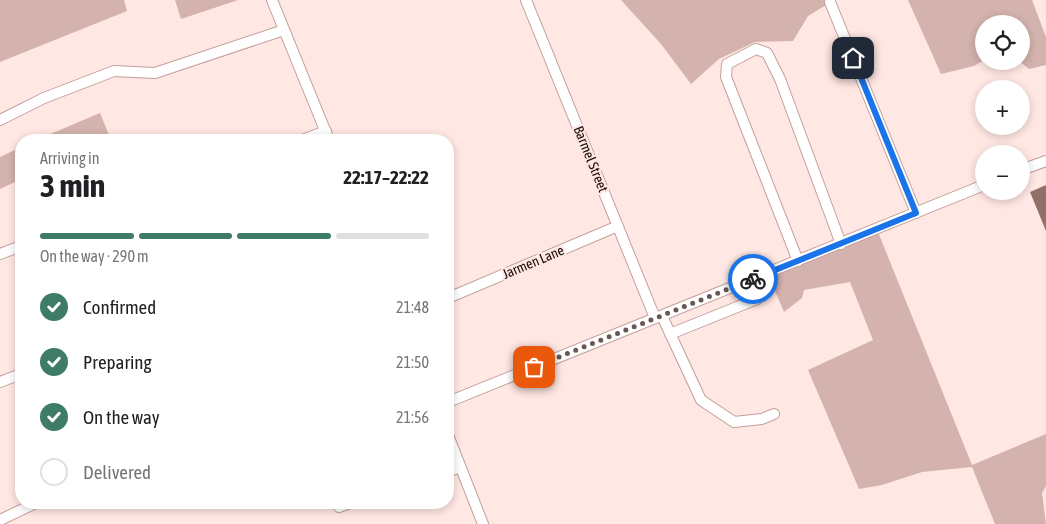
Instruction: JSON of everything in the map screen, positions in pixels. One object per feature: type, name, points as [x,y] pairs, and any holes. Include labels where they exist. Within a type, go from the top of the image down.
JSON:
[{"type":"street","points":[[272,0],[327,134]]},
{"type":"street","name":"Barmel Street","points":[[526,0],[618,226],[659,317],[670,334],[702,400],[734,422],[762,419],[774,414]]},
{"type":"street","points":[[830,2],[916,213]]},
{"type":"street","points":[[0,120],[44,98],[114,71],[154,73],[284,30]]},
{"type":"street","points":[[798,261],[726,78],[727,64],[756,49],[767,53],[780,79],[841,244]]},
{"type":"street","points":[[1030,167],[1046,161]]},
{"type":"street","points":[[454,400],[975,190]]},
{"type":"street","name":"Jarmen Lane","points":[[454,295],[618,226]]},
{"type":"street","points":[[0,254],[15,248]]},
{"type":"street","points":[[670,334],[757,299],[759,294],[754,279]]},
{"type":"street","points":[[0,382],[15,376]]},
{"type":"street","points":[[454,451],[483,524]]},
{"type":"street","points":[[454,470],[460,467]]},
{"type":"street","points":[[0,520],[23,509]]},
{"type":"shaded area","points":[[0,0],[124,0],[127,11],[0,62]]},
{"type":"shaded area","points":[[175,0],[238,0],[181,19]]},
{"type":"shaded area","points":[[621,0],[824,0],[826,5],[808,16],[793,41],[755,42],[719,59],[691,84],[661,44]]},
{"type":"shaded area","points":[[908,0],[1032,0],[1046,37],[1046,65],[1030,69],[1030,15],[975,15],[975,65],[941,74]]},
{"type":"shaded area","points":[[100,113],[109,134],[50,134]]},
{"type":"shaded area","points":[[15,150],[15,182],[0,189],[0,157]]},
{"type":"shaded area","points":[[878,232],[972,465],[1046,434],[1046,486],[1042,493],[1046,524],[995,524],[972,467],[922,472],[882,485],[859,489],[808,370],[873,340],[850,282],[804,290],[802,298],[784,312],[769,277]]},
{"type":"building","points":[[1046,185],[1046,231],[1030,192]]},
{"type":"way so far","points":[[534,367],[753,279]]},
{"type":"route","points":[[753,279],[916,213],[853,58]]}]
